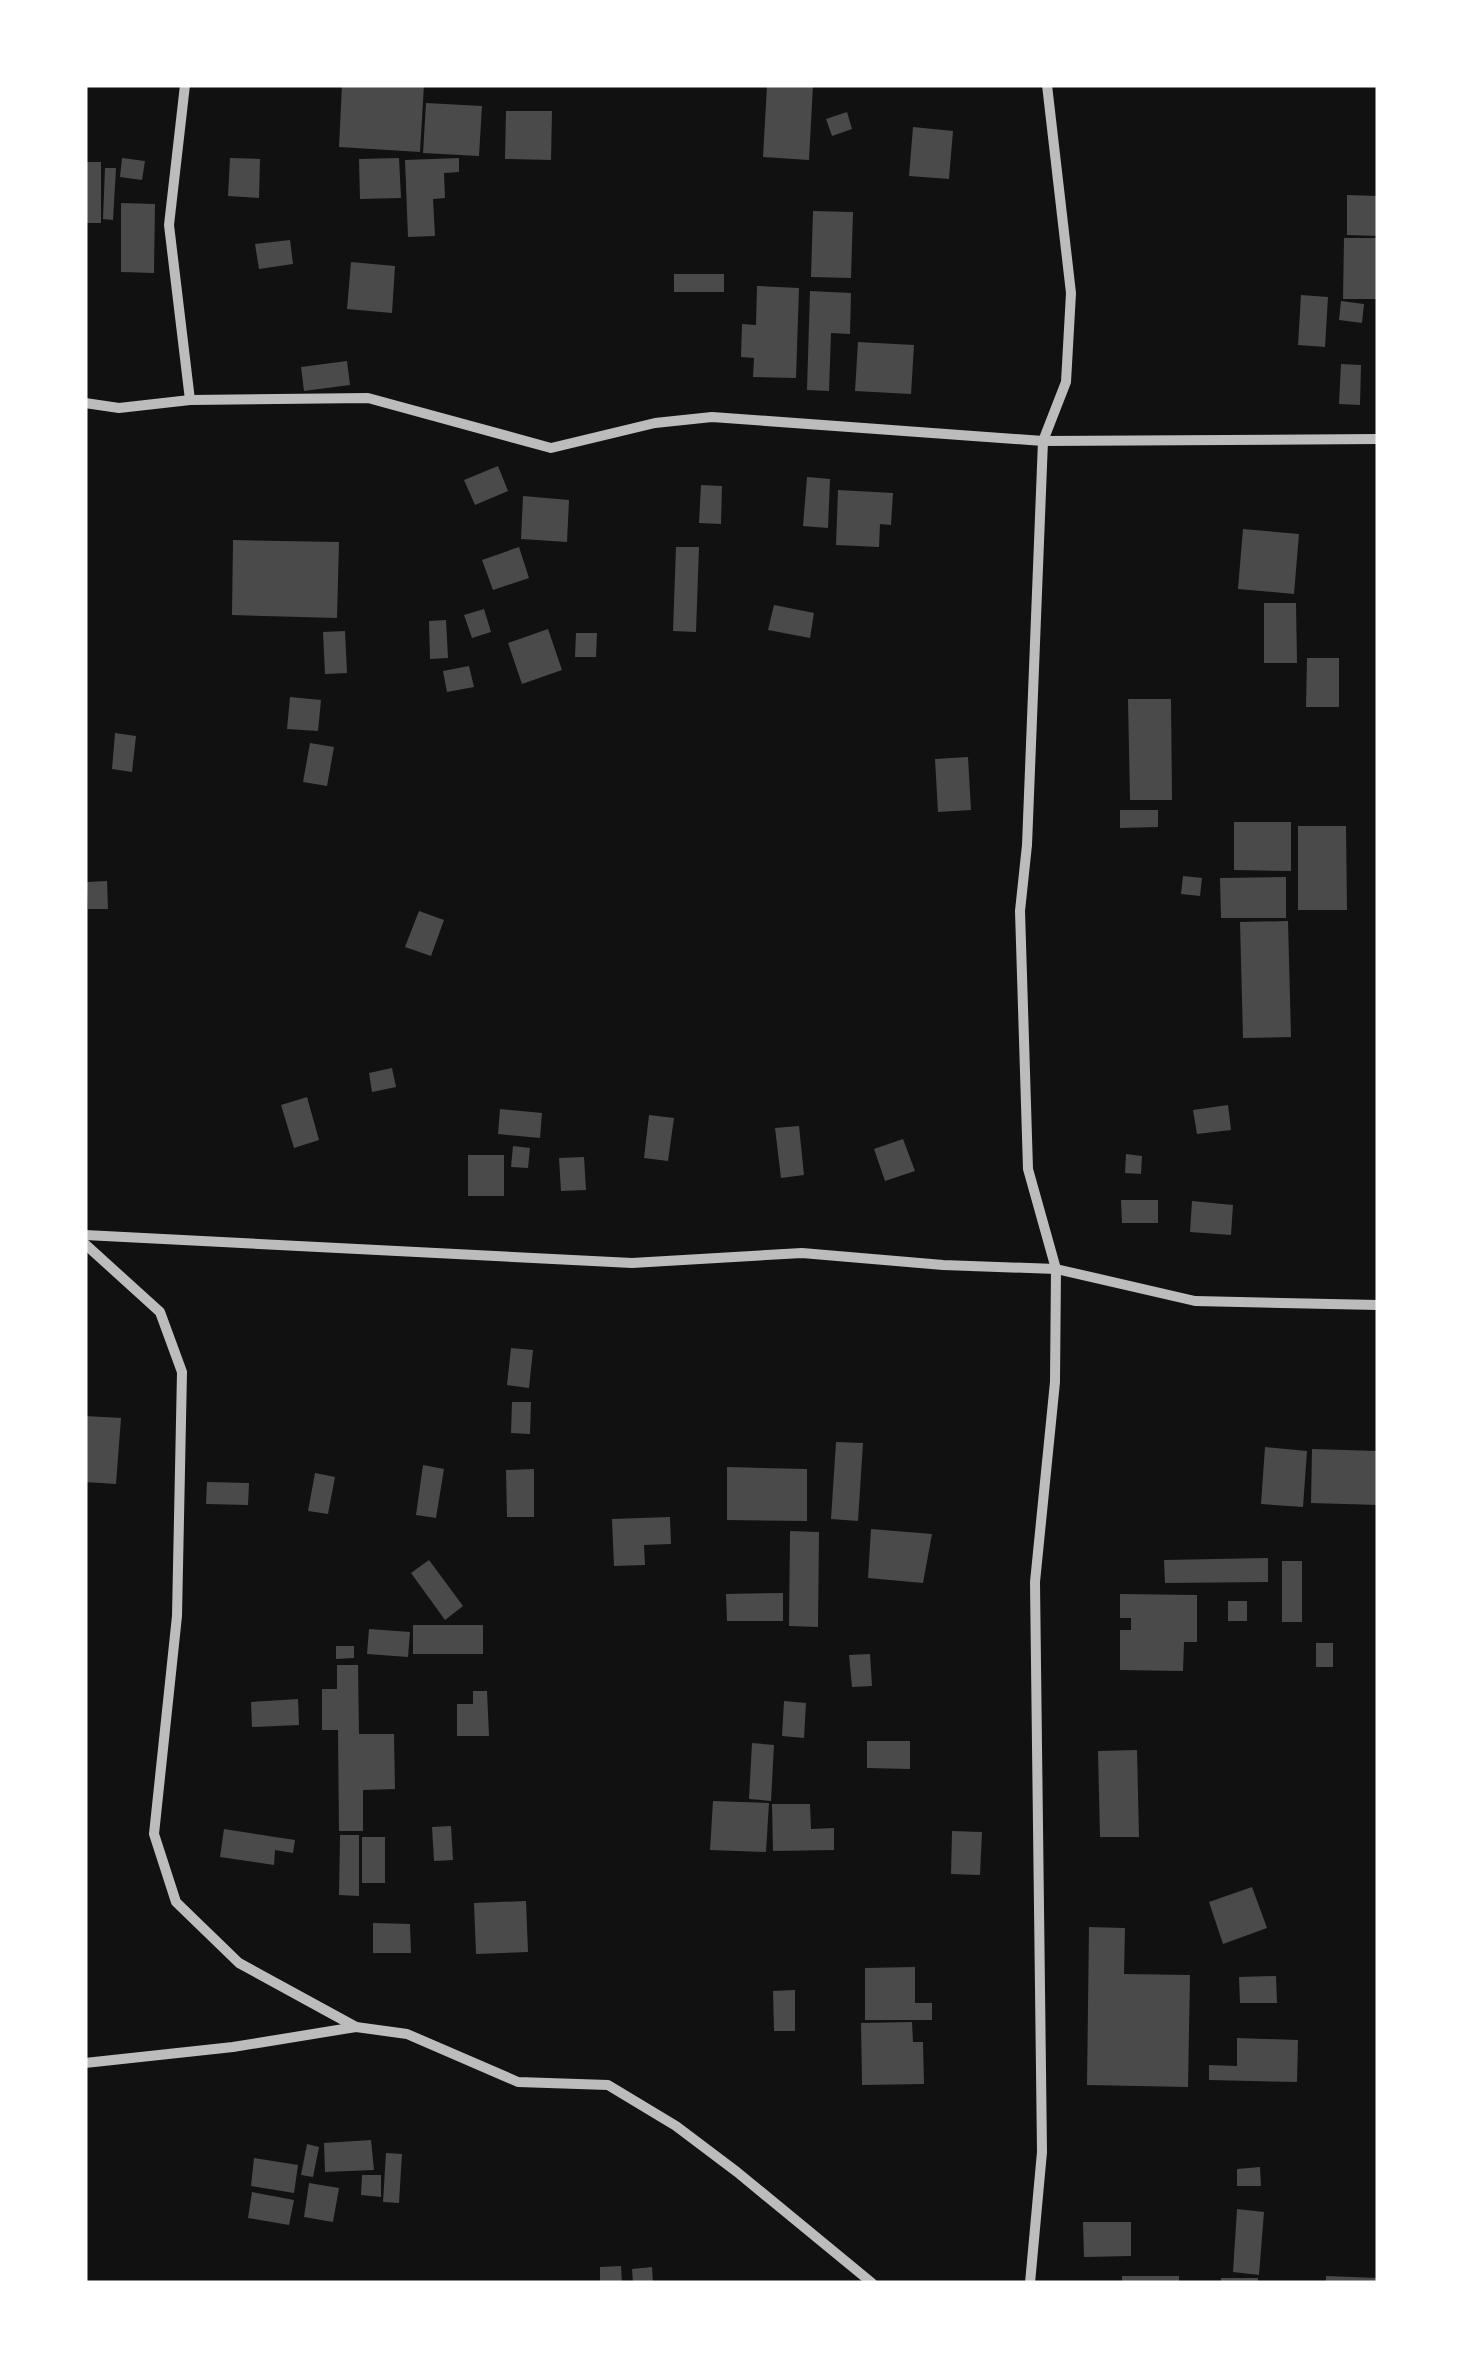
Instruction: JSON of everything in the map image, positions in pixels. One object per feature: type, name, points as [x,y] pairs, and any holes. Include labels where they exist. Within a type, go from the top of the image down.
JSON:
[{"type":"street","points":[[184,85],[168,225],[190,400]]},
{"type":"street","points":[[1030,2283],[1042,2152],[1035,1582],[1055,1382],[1056,1269],[1028,1169],[1020,911],[1027,845],[1043,441],[1066,382],[1071,292],[1047,85]]},
{"type":"street","points":[[85,402],[119,408],[190,400],[368,398],[552,448],[655,423],[712,417],[1043,441],[1378,439]]},
{"type":"street","points":[[85,1236],[632,1263],[802,1253],[943,1266],[1056,1269],[1195,1300],[1378,1304]]},
{"type":"street","points":[[85,1244],[160,1312],[182,1372],[177,1616],[154,1834],[176,1902],[239,1964],[356,2027]]},
{"type":"street","points":[[85,2062],[233,2048],[356,2027],[407,2034],[518,2082],[608,2086],[676,2126],[872,2283]]},
{"type":"building","points":[[342,85],[424,85],[420,152],[339,147]]},
{"type":"building","points":[[767,85],[813,85],[809,160],[763,157]]},
{"type":"building","points":[[426,103],[482,106],[479,156],[423,153]]},
{"type":"building","points":[[506,111],[552,111],[551,160],[505,159]]},
{"type":"building","points":[[847,112],[852,129],[832,136],[826,119]]},
{"type":"building","points":[[913,127],[953,131],[949,179],[909,176]]},
{"type":"building","points":[[122,158],[145,161],[142,180],[120,177]]},
{"type":"building","points":[[230,158],[260,159],[259,198],[228,196]]},
{"type":"building","points":[[399,158],[401,198],[360,199],[359,159]]},
{"type":"building","points":[[459,158],[459,172],[444,173],[445,198],[433,199],[435,236],[408,237],[405,160]]},
{"type":"building","points":[[85,162],[101,162],[101,223],[85,223]]},
{"type":"building","points":[[105,168],[116,168],[113,220],[103,219]]},
{"type":"building","points":[[1347,195],[1378,196],[1378,236],[1347,235]]},
{"type":"building","points":[[121,203],[155,204],[154,273],[121,272]]},
{"type":"building","points":[[813,211],[853,212],[851,278],[811,277]]},
{"type":"building","points":[[1344,238],[1378,238],[1378,299],[1343,299]]},
{"type":"building","points":[[290,240],[293,264],[259,269],[255,244]]},
{"type":"building","points":[[351,262],[395,266],[392,313],[347,309]]},
{"type":"building","points":[[674,274],[724,274],[724,292],[674,292]]},
{"type":"building","points":[[757,286],[799,288],[796,378],[753,377],[754,358],[741,357],[742,324],[756,325]]},
{"type":"building","points":[[810,291],[851,293],[850,334],[831,333],[829,391],[807,390]]},
{"type":"building","points":[[1301,295],[1328,297],[1325,347],[1298,345]]},
{"type":"building","points":[[1341,301],[1364,304],[1362,323],[1339,320]]},
{"type":"building","points":[[858,342],[914,345],[911,394],[855,391]]},
{"type":"building","points":[[347,361],[350,385],[304,391],[301,367]]},
{"type":"building","points":[[1341,364],[1361,365],[1360,405],[1339,404]]},
{"type":"building","points":[[498,466],[508,491],[475,505],[464,480]]},
{"type":"building","points":[[807,477],[830,479],[828,528],[803,526]]},
{"type":"building","points":[[701,485],[722,486],[721,524],[699,523]]},
{"type":"building","points":[[838,490],[893,493],[891,525],[880,524],[879,547],[836,545]]},
{"type":"building","points":[[523,496],[569,500],[567,542],[521,539]]},
{"type":"building","points":[[1243,529],[1299,534],[1294,594],[1238,589]]},
{"type":"building","points":[[233,540],[339,542],[337,618],[232,615]]},
{"type":"building","points":[[519,547],[529,578],[493,590],[482,560]]},
{"type":"building","points":[[676,547],[699,547],[696,632],[673,631]]},
{"type":"building","points":[[1264,603],[1296,603],[1297,663],[1264,663]]},
{"type":"building","points":[[774,605],[814,613],[810,638],[768,630]]},
{"type":"building","points":[[484,609],[491,632],[472,638],[464,615]]},
{"type":"building","points":[[446,620],[448,658],[430,659],[429,621]]},
{"type":"building","points":[[548,629],[562,670],[522,684],[508,643]]},
{"type":"building","points":[[345,631],[347,673],[325,674],[323,632]]},
{"type":"building","points":[[576,633],[597,633],[596,657],[575,657]]},
{"type":"building","points":[[1307,658],[1339,658],[1339,707],[1306,707]]},
{"type":"building","points":[[469,666],[474,687],[447,692],[443,671]]},
{"type":"building","points":[[290,697],[321,700],[318,731],[287,729]]},
{"type":"building","points":[[1128,699],[1171,699],[1172,800],[1130,800]]},
{"type":"building","points":[[115,733],[136,736],[132,772],[112,769]]},
{"type":"building","points":[[310,743],[334,747],[327,786],[303,782]]},
{"type":"building","points":[[968,757],[971,810],[938,812],[935,759]]},
{"type":"building","points":[[1120,810],[1158,810],[1158,827],[1120,828]]},
{"type":"building","points":[[1234,822],[1291,822],[1291,871],[1234,870]]},
{"type":"building","points":[[1298,826],[1346,826],[1347,910],[1298,910]]},
{"type":"building","points":[[1183,876],[1202,878],[1200,896],[1181,894]]},
{"type":"building","points":[[1286,877],[1286,918],[1221,918],[1220,878]]},
{"type":"building","points":[[107,881],[108,909],[88,909],[87,882]]},
{"type":"building","points":[[419,911],[444,920],[431,956],[405,947]]},
{"type":"building","points":[[1288,921],[1291,1037],[1243,1038],[1240,922]]},
{"type":"building","points":[[392,1068],[396,1087],[372,1092],[369,1073]]},
{"type":"building","points":[[307,1097],[319,1140],[294,1148],[281,1105]]},
{"type":"building","points":[[1228,1105],[1231,1130],[1197,1134],[1193,1110]]},
{"type":"building","points":[[500,1109],[542,1113],[540,1138],[498,1134]]},
{"type":"building","points":[[649,1115],[674,1118],[668,1161],[644,1158]]},
{"type":"building","points":[[799,1126],[804,1175],[781,1178],[775,1128]]},
{"type":"building","points":[[903,1139],[915,1171],[885,1181],[874,1149]]},
{"type":"building","points":[[513,1146],[530,1148],[528,1168],[511,1167]]},
{"type":"building","points":[[1126,1154],[1142,1156],[1141,1174],[1125,1173]]},
{"type":"building","points":[[468,1155],[504,1155],[504,1196],[468,1196]]},
{"type":"building","points":[[584,1157],[586,1190],[561,1191],[559,1158]]},
{"type":"building","points":[[1121,1200],[1158,1200],[1158,1223],[1122,1223]]},
{"type":"building","points":[[1192,1201],[1233,1205],[1231,1235],[1190,1232]]},
{"type":"building","points":[[511,1348],[533,1350],[529,1388],[507,1385]]},
{"type":"building","points":[[512,1402],[531,1402],[530,1434],[511,1433]]},
{"type":"building","points":[[85,1416],[121,1418],[116,1484],[85,1482]]},
{"type":"building","points":[[836,1442],[863,1443],[858,1521],[831,1519]]},
{"type":"building","points":[[1265,1447],[1307,1451],[1303,1507],[1261,1504]]},
{"type":"building","points":[[1312,1449],[1378,1451],[1378,1505],[1311,1503]]},
{"type":"building","points":[[423,1465],[444,1469],[436,1518],[416,1515]]},
{"type":"building","points":[[727,1467],[807,1469],[807,1521],[727,1520]]},
{"type":"building","points":[[534,1469],[534,1517],[507,1517],[506,1470]]},
{"type":"building","points":[[315,1473],[335,1477],[328,1514],[308,1511]]},
{"type":"building","points":[[207,1482],[249,1483],[248,1505],[206,1504]]},
{"type":"building","points":[[670,1517],[671,1544],[644,1545],[645,1565],[614,1566],[612,1519]]},
{"type":"building","points":[[871,1529],[932,1534],[923,1583],[868,1578]]},
{"type":"building","points":[[790,1531],[819,1532],[818,1627],[789,1626]]},
{"type":"building","points":[[1268,1558],[1268,1582],[1165,1583],[1164,1560]]},
{"type":"building","points":[[429,1560],[463,1606],[445,1620],[411,1573]]},
{"type":"building","points":[[1282,1561],[1302,1561],[1302,1622],[1282,1622]]},
{"type":"building","points":[[783,1593],[783,1621],[727,1621],[726,1594]]},
{"type":"building","points":[[1120,1594],[1197,1595],[1197,1642],[1184,1642],[1183,1671],[1120,1670],[1120,1630],[1131,1630],[1131,1618],[1120,1618]]},
{"type":"building","points":[[1228,1601],[1247,1601],[1247,1621],[1228,1621]]},
{"type":"building","points":[[413,1625],[483,1625],[483,1654],[413,1654]]},
{"type":"building","points":[[369,1629],[410,1632],[408,1657],[367,1654]]},
{"type":"building","points":[[1316,1643],[1333,1643],[1333,1667],[1316,1667]]},
{"type":"building","points":[[336,1646],[354,1646],[354,1658],[336,1659]]},
{"type":"building","points":[[870,1654],[872,1686],[852,1687],[849,1655]]},
{"type":"building","points":[[337,1665],[358,1665],[359,1734],[394,1734],[395,1789],[363,1790],[363,1831],[339,1831],[338,1730],[322,1730],[322,1689],[337,1689]]},
{"type":"building","points":[[473,1691],[487,1691],[489,1736],[457,1736],[457,1704],[473,1704]]},
{"type":"building","points":[[298,1699],[299,1725],[252,1727],[251,1702]]},
{"type":"building","points":[[784,1701],[806,1703],[804,1738],[782,1736]]},
{"type":"building","points":[[867,1741],[910,1741],[910,1769],[867,1768]]},
{"type":"building","points":[[752,1743],[774,1745],[771,1801],[749,1799]]},
{"type":"building","points":[[1137,1750],[1139,1837],[1100,1837],[1098,1751]]},
{"type":"building","points":[[713,1801],[769,1803],[766,1852],[710,1850]]},
{"type":"building","points":[[772,1804],[810,1804],[811,1829],[834,1828],[834,1850],[773,1851]]},
{"type":"building","points":[[451,1826],[453,1860],[434,1861],[432,1827]]},
{"type":"building","points":[[224,1829],[295,1840],[293,1853],[275,1850],[274,1865],[220,1857]]},
{"type":"building","points":[[952,1831],[982,1832],[980,1875],[951,1874]]},
{"type":"building","points":[[340,1835],[359,1835],[359,1896],[339,1895]]},
{"type":"building","points":[[362,1837],[385,1837],[385,1883],[362,1883]]},
{"type":"building","points":[[1252,1887],[1267,1928],[1223,1944],[1209,1902]]},
{"type":"building","points":[[526,1901],[528,1952],[476,1954],[474,1903]]},
{"type":"building","points":[[373,1923],[410,1924],[411,1953],[373,1953]]},
{"type":"building","points":[[1089,1927],[1125,1928],[1124,1974],[1190,1975],[1188,2087],[1087,2085]]},
{"type":"building","points":[[915,1967],[915,2003],[932,2003],[932,2020],[865,2020],[865,1968]]},
{"type":"building","points":[[1276,1976],[1277,2003],[1240,2003],[1239,1977]]},
{"type":"building","points":[[795,1990],[795,2031],[774,2031],[773,1991]]},
{"type":"building","points":[[912,2022],[913,2042],[923,2042],[924,2084],[862,2085],[861,2023]]},
{"type":"building","points":[[1237,2038],[1298,2040],[1297,2082],[1209,2080],[1209,2065],[1237,2066]]},
{"type":"building","points":[[371,2140],[374,2170],[325,2172],[324,2143]]},
{"type":"building","points":[[307,2144],[319,2147],[313,2177],[301,2175]]},
{"type":"building","points":[[386,2153],[402,2154],[399,2203],[383,2202]]},
{"type":"building","points":[[254,2158],[298,2165],[294,2193],[251,2186]]},
{"type":"building","points":[[1260,2167],[1261,2186],[1237,2186],[1237,2169]]},
{"type":"building","points":[[362,2175],[381,2175],[381,2197],[361,2195]]},
{"type":"building","points":[[309,2183],[339,2188],[333,2222],[304,2217]]},
{"type":"building","points":[[252,2192],[294,2200],[289,2225],[248,2218]]},
{"type":"building","points":[[1237,2209],[1264,2212],[1259,2275],[1233,2272]]},
{"type":"building","points":[[1083,2222],[1131,2222],[1131,2256],[1084,2257]]},
{"type":"building","points":[[621,2266],[622,2283],[600,2283],[600,2267]]},
{"type":"building","points":[[652,2267],[653,2283],[633,2283],[632,2269]]},
{"type":"building","points":[[1122,2276],[1179,2276],[1179,2283],[1122,2283]]},
{"type":"building","points":[[1326,2276],[1378,2278],[1378,2283],[1326,2283]]},
{"type":"building","points":[[1221,2278],[1258,2278],[1258,2283],[1221,2283]]}]
